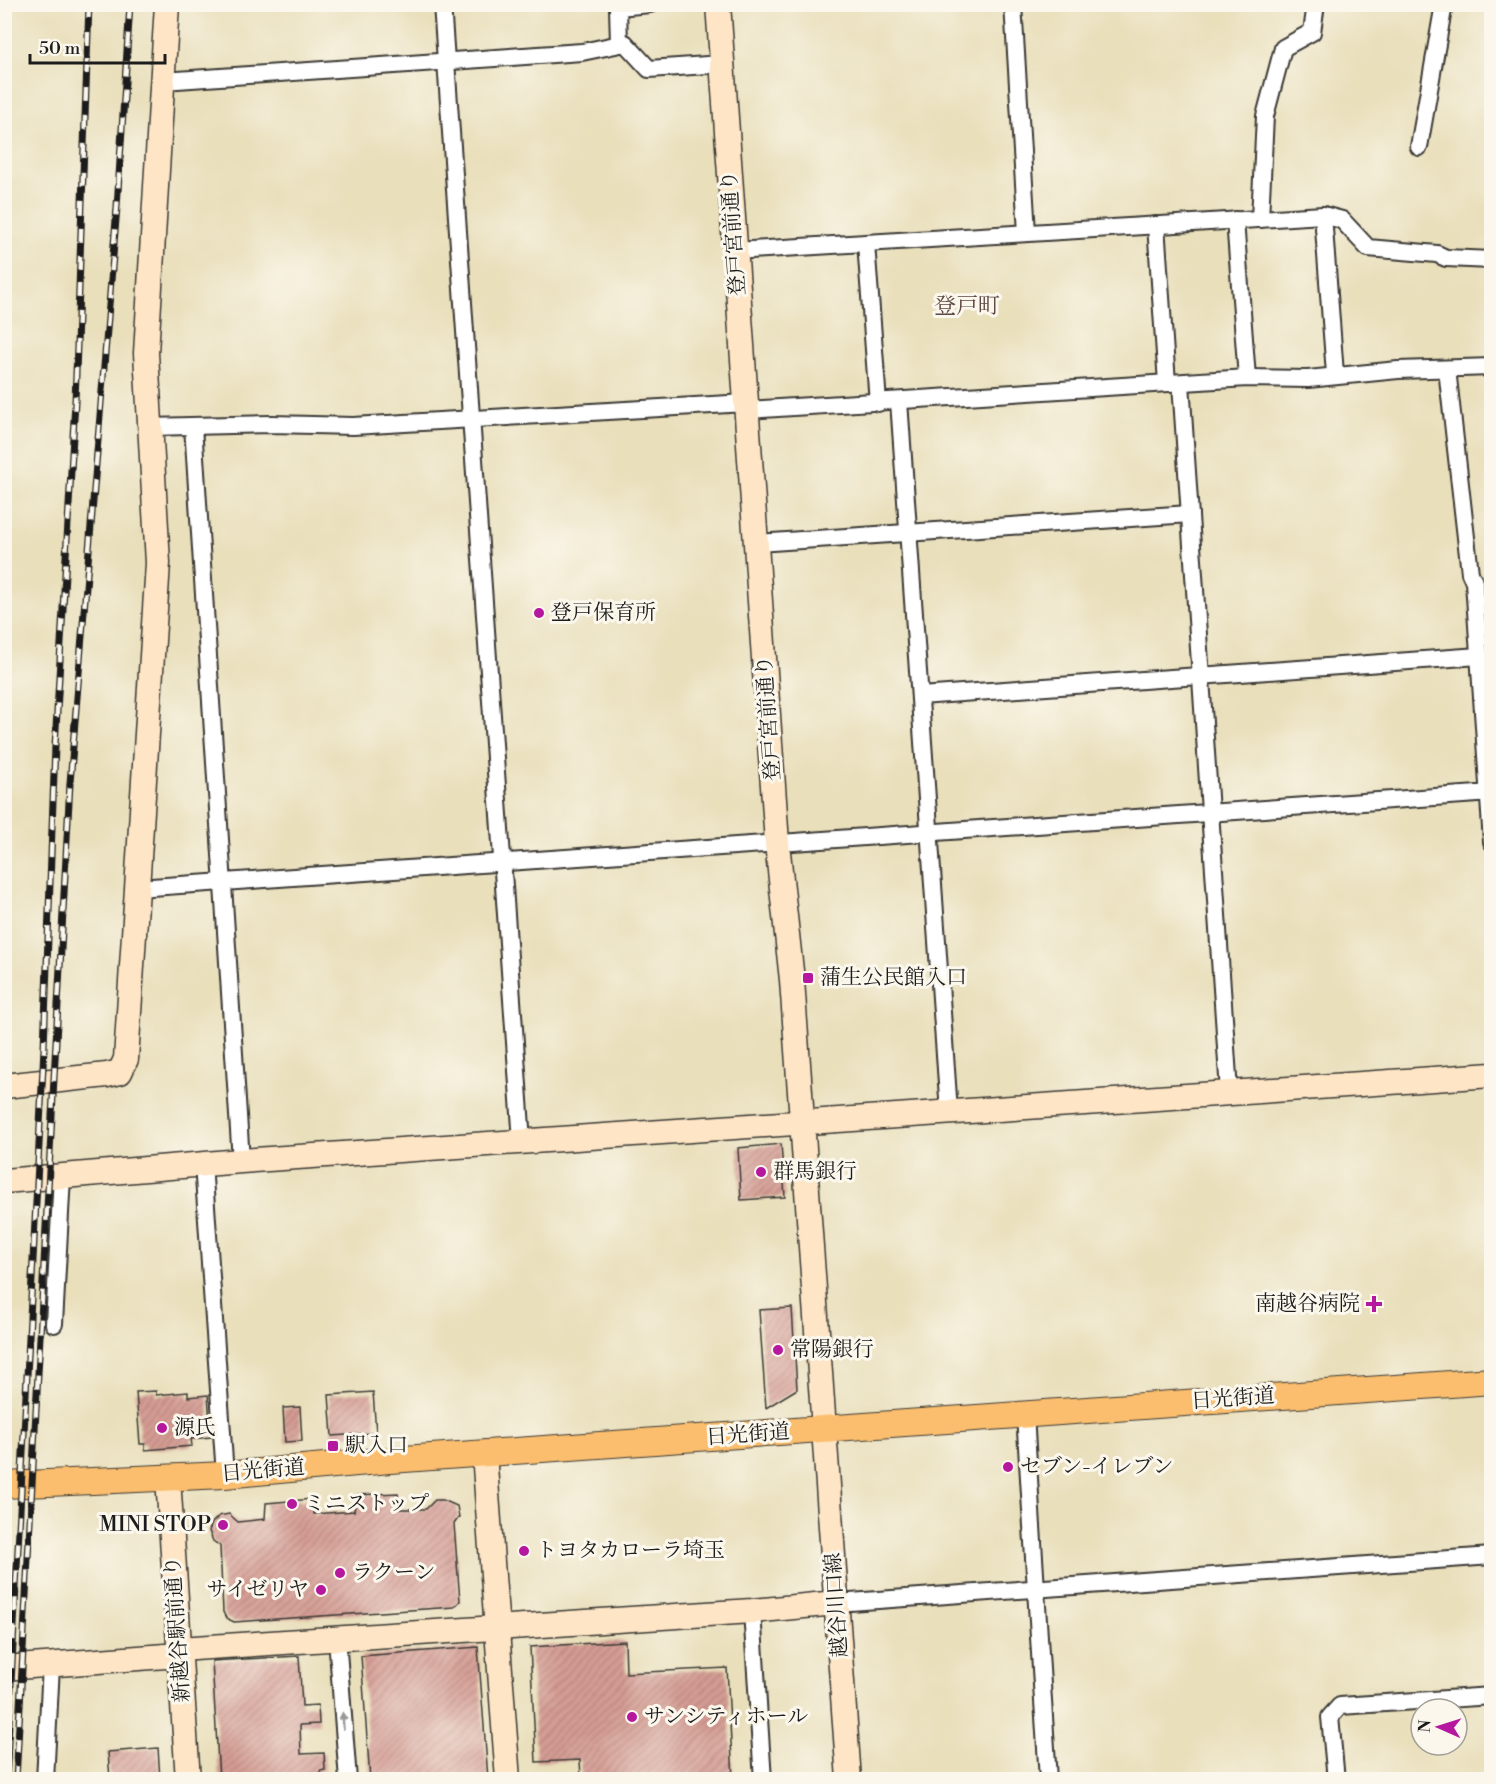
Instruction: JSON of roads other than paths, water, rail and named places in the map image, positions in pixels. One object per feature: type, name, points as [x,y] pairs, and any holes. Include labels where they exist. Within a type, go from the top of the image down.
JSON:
[{"type":"main road","name":"日光街道","points":[[4,1485],[225,1475],[484,1453],[1491,1381]]},
{"type":"street","points":[[4,1086],[120,1072],[126,1059],[158,563],[146,353],[167,4]]},
{"type":"street","points":[[442,4],[522,1142]]},
{"type":"street","points":[[619,44],[618,7],[650,4]]},
{"type":"street","name":"登戸宮前通り","points":[[718,4],[777,843],[786,911],[826,1430]]},
{"type":"street","points":[[1013,4],[1027,233]]},
{"type":"street","points":[[1260,219],[1265,116],[1283,48],[1312,32],[1316,4]]},
{"type":"street","points":[[1419,147],[1444,4]]},
{"type":"street","points":[[163,81],[582,52],[625,43],[649,69],[722,64]]},
{"type":"street","points":[[1323,215],[1335,374]]},
{"type":"street","points":[[735,251],[1323,215],[1342,220],[1368,248],[1437,254],[1446,258],[1491,260]]},
{"type":"street","points":[[1235,220],[1247,378]]},
{"type":"street","points":[[1156,225],[1190,514],[1229,1092]]},
{"type":"street","points":[[866,243],[878,403]]},
{"type":"street","points":[[149,428],[353,426],[747,406],[878,403],[1247,378],[1308,379],[1335,374],[1491,367]]},
{"type":"street","points":[[1447,369],[1470,573],[1474,582],[1490,794],[1491,842]]},
{"type":"street","points":[[899,401],[949,1112]]},
{"type":"street","points":[[193,426],[241,1161]]},
{"type":"street","points":[[757,543],[1190,514]]},
{"type":"street","points":[[920,696],[1479,656]]},
{"type":"street","points":[[137,888],[1490,794]]},
{"type":"street","points":[[4,1181],[241,1161],[1491,1075]]},
{"type":"street","points":[[203,1164],[225,1475]]},
{"type":"street","points":[[54,1324],[62,1176]]},
{"type":"street","points":[[1025,1415],[1048,1779]]},
{"type":"street","name":"越谷川口線","points":[[826,1430],[849,1779]]},
{"type":"street","points":[[484,1453],[508,1779]]},
{"type":"street","name":"新越谷駅前通り","points":[[168,1478],[188,1779]]},
{"type":"street","points":[[4,1668],[51,1666],[337,1638],[752,1611],[1491,1556]]},
{"type":"street","points":[[752,1611],[764,1779]]},
{"type":"street","points":[[337,1638],[348,1779]]},
{"type":"street","points":[[45,1779],[51,1666]]},
{"type":"street","points":[[1336,1779],[1330,1717],[1340,1706],[1491,1696]]},
{"type":"railway","points":[[6,1780],[44,1048],[55,746],[75,402],[89,4]]},
{"type":"railway","points":[[16,1780],[70,783],[117,207],[130,4]]},
{"type":"place","name":"登戸保育所","points":[[539,613]]},
{"type":"place","name":"蒲生公民館入口","points":[[808,978]]},
{"type":"place","name":"群馬銀行","points":[[761,1172]]},
{"type":"place","name":"南越谷病院","points":[[1374,1304]]},
{"type":"place","name":"常陽銀行","points":[[778,1350]]},
{"type":"place","name":"源氏","points":[[162,1428]]},
{"type":"place","name":"駅入口","points":[[333,1446]]},
{"type":"place","name":"セブン-イレブン","points":[[1008,1467]]},
{"type":"place","name":"ミニストップ","points":[[292,1504]]},
{"type":"place","name":"MINI STOP","points":[[223,1525]]},
{"type":"place","name":"トヨタカローラ埼玉","points":[[524,1551]]},
{"type":"place","name":"ラクーン","points":[[340,1573]]},
{"type":"place","name":"サイゼリヤ","points":[[321,1590]]},
{"type":"place","name":"サンシティホール","points":[[632,1717]]},
{"type":"district","name":"登戸町","points":[[967,306]]}]
